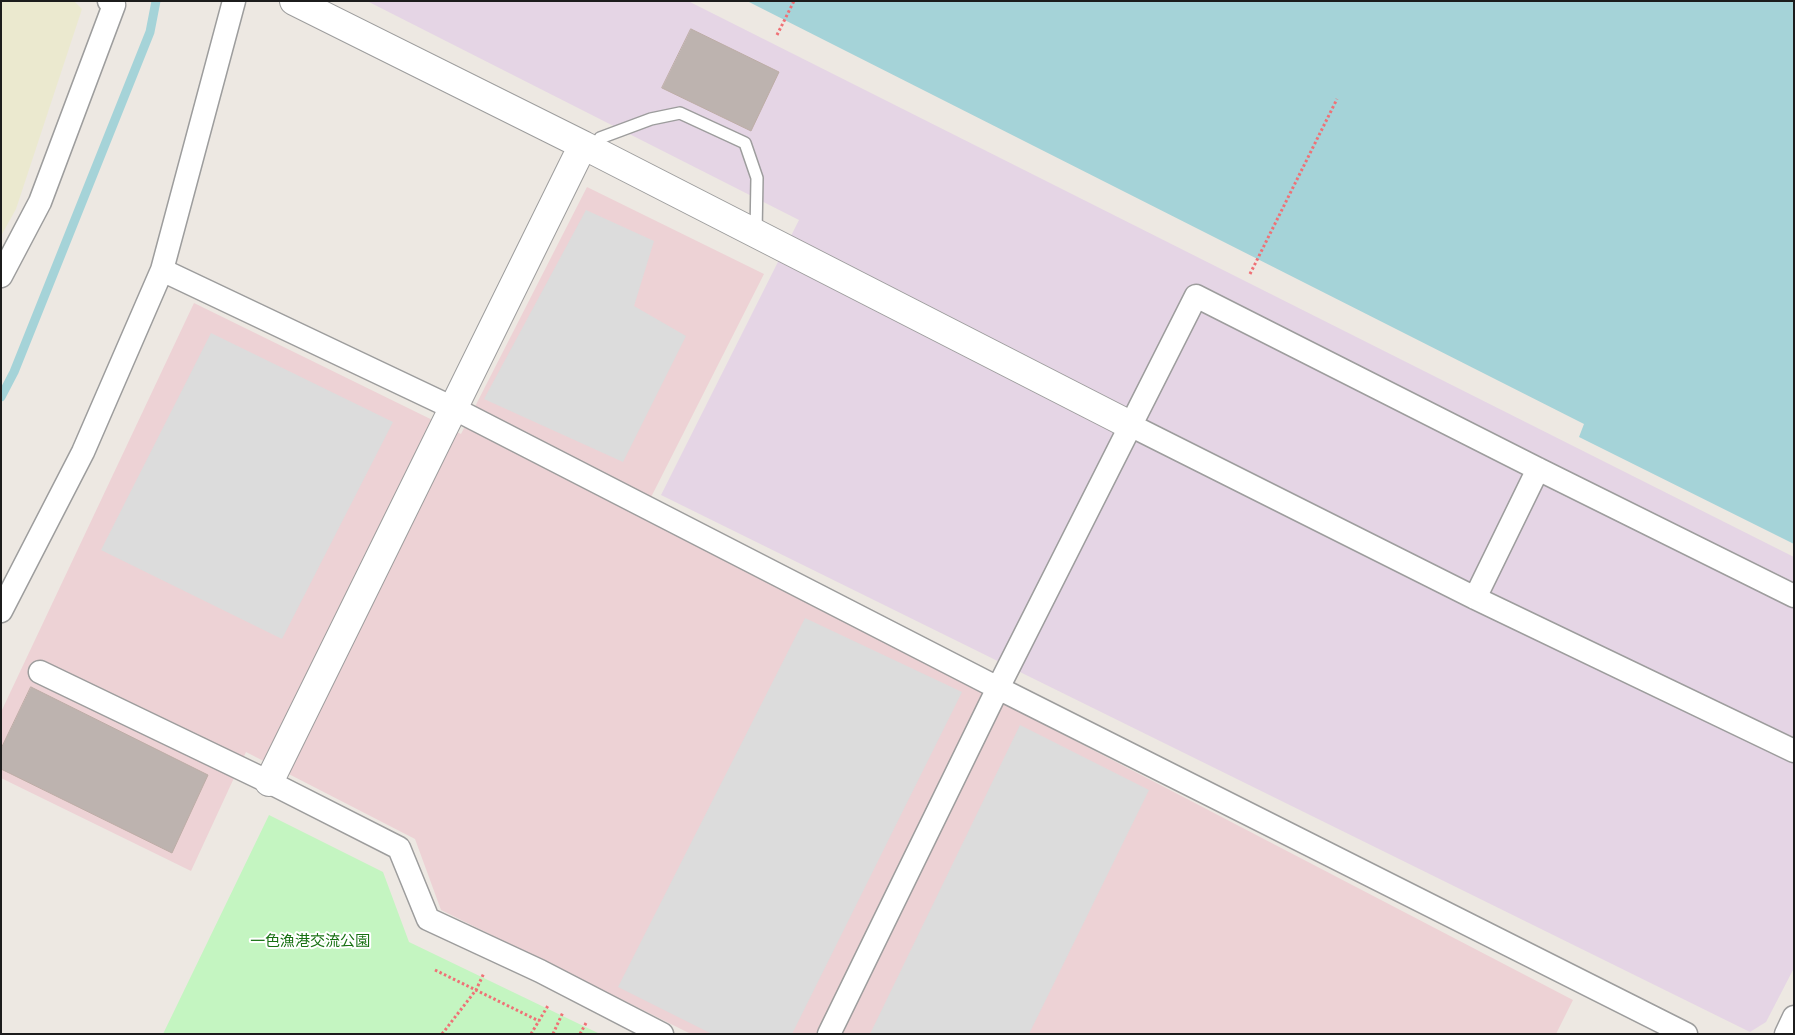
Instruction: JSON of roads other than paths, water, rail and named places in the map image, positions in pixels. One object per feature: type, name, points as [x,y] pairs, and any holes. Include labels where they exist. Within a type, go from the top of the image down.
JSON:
[{"type":"street","points":[[1,276],[40,202],[114,5],[109,1]]},
{"type":"street","points":[[1,611],[84,452],[162,270],[234,1]]},
{"type":"street","points":[[294,1],[591,142],[756,234],[1130,425],[1475,598],[1794,751]]},
{"type":"street","points":[[269,782],[453,408],[591,142]]},
{"type":"street","points":[[162,270],[453,408],[998,688],[1686,1034]]},
{"type":"street","points":[[829,1034],[998,688],[1196,296],[1794,596]]},
{"type":"street","points":[[1475,598],[1538,469]]},
{"type":"street","points":[[40,672],[269,782],[400,848],[428,919],[540,971],[662,1034]]},
{"type":"street","points":[[1786,1034],[1794,1017]]},
{"type":"lane","points":[[591,142],[651,119],[680,113],[745,143],[757,178],[756,234]]},
{"type":"water","points":[[747,1],[1794,1],[1794,544],[1579,437],[1584,424]]},
{"type":"waterway","points":[[1,397],[14,372],[150,32],[156,1]]},
{"type":"park label","name":"一色漁港交流公園","points":[[310,942]]}]
